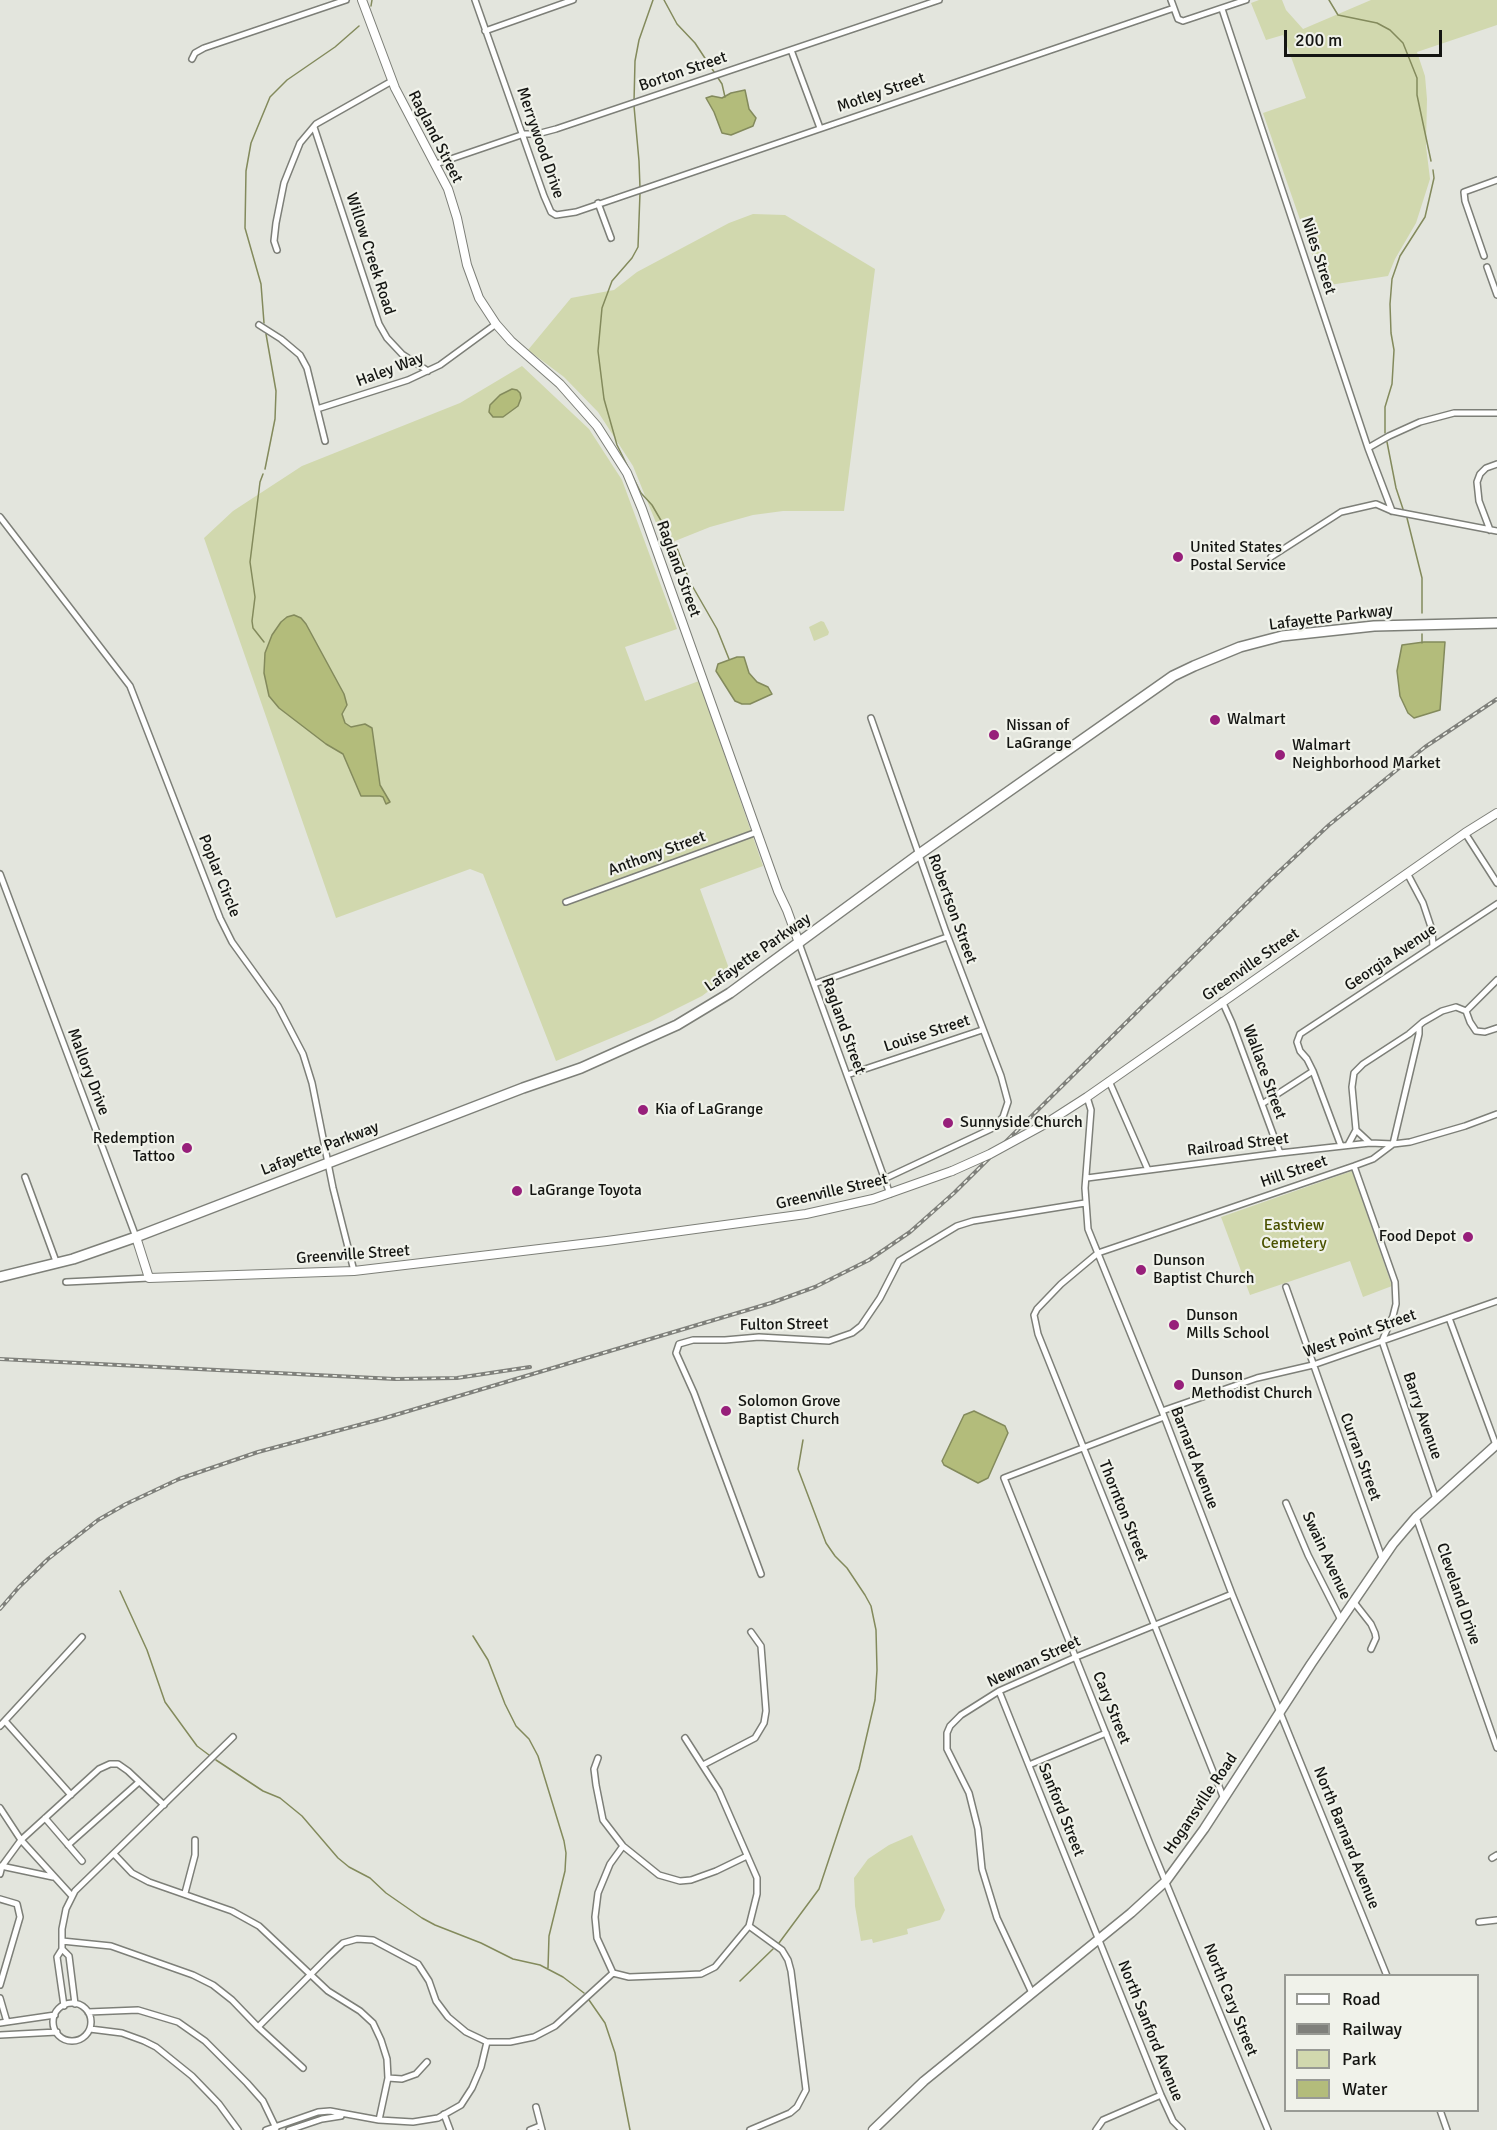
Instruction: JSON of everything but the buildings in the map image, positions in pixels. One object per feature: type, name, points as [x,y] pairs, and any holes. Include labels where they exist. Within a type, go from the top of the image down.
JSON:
[{"type":"highway","name":"Lafayette Parkway","points":[[0,1277],[57,1264],[136,1237],[523,1088],[581,1068],[657,1035],[730,993],[918,855],[1173,676],[1240,647],[1282,636],[1374,626],[1497,623]]},
{"type":"main road","name":"Hogansville Road","points":[[873,2130],[924,2080],[1139,1906],[1166,1881],[1186,1856],[1382,1558],[1416,1517],[1497,1445]]},
{"type":"street","points":[[192,59],[195,52],[204,48],[346,0]]},
{"type":"street","name":"Ragland Street","points":[[362,0],[392,81],[448,189],[479,298],[496,324],[560,384],[597,426],[627,473],[890,1194]]},
{"type":"street","name":"Merrywood Drive","points":[[475,0],[551,212],[556,215],[563,214],[598,203]]},
{"type":"street","points":[[485,31],[573,0]]},
{"type":"street","name":"Borton Street","points":[[436,164],[524,134],[537,134],[556,129],[939,0]]},
{"type":"street","points":[[1171,0],[1178,19],[1183,21],[1225,5],[1246,0]]},
{"type":"street","name":"Niles Street","points":[[1225,5],[1368,448],[1392,511]]},
{"type":"street","name":"Motley Street","points":[[598,203],[1174,8]]},
{"type":"street","points":[[791,50],[820,128]]},
{"type":"street","points":[[277,250],[274,241],[284,183],[300,144],[314,127],[392,81]]},
{"type":"street","name":"Willow Creek Road","points":[[314,127],[379,324],[387,338],[402,354],[428,371]]},
{"type":"street","points":[[1484,256],[1464,192],[1497,180]]},
{"type":"street","points":[[598,203],[611,238]]},
{"type":"street","points":[[1487,267],[1497,295]]},
{"type":"street","name":"Haley Way","points":[[317,409],[408,380],[428,371],[440,365],[496,324]]},
{"type":"street","points":[[259,325],[300,355],[307,368],[325,441]]},
{"type":"street","points":[[1368,448],[1420,422],[1454,413],[1497,413]]},
{"type":"street","points":[[1490,530],[1479,501],[1477,482],[1480,474],[1486,468],[1497,464]]},
{"type":"street","points":[[1271,557],[1341,512],[1376,504],[1392,511],[1497,531]]},
{"type":"street","name":"Poplar Circle","points":[[0,517],[130,686],[220,918],[232,942],[278,1006],[303,1054],[312,1083],[328,1163],[354,1271]]},
{"type":"street","name":"Robertson Street","points":[[871,718],[947,937],[1008,1097],[1007,1108],[999,1123],[993,1128],[884,1179]]},
{"type":"street","name":"Greenville Street","points":[[66,1282],[354,1271],[779,1218],[828,1210],[890,1194],[990,1154],[1044,1124],[1087,1097],[1222,1001],[1497,813]]},
{"type":"street","name":"Anthony Street","points":[[566,902],[757,832]]},
{"type":"street","points":[[1465,833],[1497,883]]},
{"type":"street","points":[[1407,873],[1423,903],[1432,930],[1433,945]]},
{"type":"street","name":"Mallory Drive","points":[[0,874],[136,1237],[149,1278]]},
{"type":"street","name":"Georgia Avenue","points":[[1313,1071],[1300,1051],[1297,1042],[1300,1034],[1497,904]]},
{"type":"street","points":[[814,984],[947,937]]},
{"type":"street","points":[[1466,1011],[1497,980]]},
{"type":"street","name":"Wallace Street","points":[[1222,1001],[1280,1153]]},
{"type":"street","points":[[1370,1143],[1356,1130],[1352,1087],[1354,1073],[1363,1064],[1442,1011],[1456,1007],[1466,1011],[1476,1031],[1485,1032],[1497,1028]]},
{"type":"street","points":[[1393,1144],[1419,1026]]},
{"type":"street","name":"Louise Street","points":[[847,1075],[982,1030]]},
{"type":"street","points":[[1262,1104],[1313,1071],[1344,1146]]},
{"type":"street","points":[[1109,1081],[1148,1170]]},
{"type":"street","name":"Barnard Avenue","points":[[1087,1097],[1091,1110],[1085,1203],[1088,1229],[1280,1712]]},
{"type":"street","name":"Hill Street","points":[[1098,1253],[1373,1159],[1393,1144],[1429,1138],[1497,1114]]},
{"type":"street","points":[[1344,1146],[1356,1130]]},
{"type":"street","name":"Railroad Street","points":[[1087,1178],[1280,1153],[1370,1143],[1393,1144]]},
{"type":"street","points":[[1354,1166],[1395,1282],[1396,1304],[1382,1341]]},
{"type":"street","points":[[25,1177],[57,1264]]},
{"type":"street","name":"Fulton Street","points":[[760,1574],[694,1393],[676,1353],[679,1344],[693,1340],[759,1337],[829,1341],[852,1333],[861,1326],[880,1298],[899,1261],[957,1226],[973,1221],[1085,1203]]},
{"type":"street","name":"Thornton Street","points":[[1098,1253],[1061,1284],[1037,1309],[1034,1315],[1038,1334],[1224,1798]]},
{"type":"street","name":"Curran Street","points":[[1286,1287],[1382,1558]]},
{"type":"street","name":"West Point Street","points":[[1004,1478],[1257,1378],[1313,1365],[1497,1301]]},
{"type":"street","points":[[1449,1318],[1497,1445]]},
{"type":"street","name":"Barry Avenue","points":[[1382,1341],[1436,1499]]},
{"type":"street","name":"Cary Street","points":[[1004,1478],[1166,1881]]},
{"type":"street","name":"Swain Avenue","points":[[1286,1503],[1308,1555],[1341,1620]]},
{"type":"street","name":"Cleveland Drive","points":[[1416,1517],[1497,1748]]},
{"type":"street","name":"Newnan Street","points":[[1032,1993],[997,1918],[982,1869],[978,1829],[972,1802],[965,1781],[949,1755],[946,1743],[947,1733],[954,1721],[999,1691],[1232,1594]]},
{"type":"street","points":[[1353,1601],[1371,1624],[1375,1633],[1376,1638],[1371,1649]]},
{"type":"street","points":[[703,1765],[750,1741],[761,1730],[764,1723],[766,1711],[761,1646],[751,1632]]},
{"type":"street","points":[[0,1726],[81,1637]]},
{"type":"street","name":"Sanford Street","points":[[999,1691],[1098,1939]]},
{"type":"street","name":"North Barnard Avenue","points":[[1280,1712],[1386,1974]]},
{"type":"street","points":[[5,1720],[71,1795]]},
{"type":"street","points":[[1029,1765],[1106,1733]]},
{"type":"street","points":[[64,2006],[57,1957],[62,1949],[62,1929],[66,1909],[75,1891],[233,1737]]},
{"type":"street","points":[[613,1973],[629,1977],[701,1974],[715,1967],[749,1926],[757,1894],[757,1878],[719,1791],[685,1738]]},
{"type":"street","points":[[598,1758],[594,1769],[597,1801],[603,1820],[623,1846],[659,1875],[680,1881],[691,1880],[747,1856]]},
{"type":"street","points":[[0,1874],[1,1866],[21,1840],[99,1769],[110,1764],[118,1764],[164,1805]]},
{"type":"street","points":[[68,1845],[139,1782]]},
{"type":"street","points":[[0,1808],[21,1840],[72,1896]]},
{"type":"street","points":[[45,1818],[82,1862]]},
{"type":"street","points":[[185,1893],[195,1855],[195,1840]]},
{"type":"street","points":[[613,1973],[597,1938],[595,1917],[598,1893],[610,1864],[623,1846]]},
{"type":"street","points":[[114,1854],[132,1873],[149,1882],[232,1911],[259,1926],[328,1991],[360,2011],[373,2023],[387,2059],[387,2078],[379,2120]]},
{"type":"street","points":[[1,1866],[55,1877]]},
{"type":"street","name":"North Cary Street","points":[[1166,1881],[1268,2130]]},
{"type":"street","points":[[0,1899],[17,1904],[20,1917],[0,1985]]},
{"type":"street","points":[[1479,1922],[1497,1920]]},
{"type":"street","points":[[749,1926],[782,1950],[788,1960],[806,2090],[797,2107],[790,2114],[750,2130]]},
{"type":"street","points":[[258,2027],[343,1943],[357,1939],[373,1940],[418,1964],[429,1981],[436,2001],[448,2017],[466,2031],[487,2042],[510,2042],[534,2037],[555,2026],[613,1973]]},
{"type":"street","name":"North Sanford Avenue","points":[[1098,1939],[1161,2095],[1173,2121],[1182,2130]]},
{"type":"street","points":[[62,1941],[111,1946],[193,1975],[213,1985],[232,2000],[303,2068]]},
{"type":"street","points":[[62,1949],[69,1956],[75,2004]]},
{"type":"street","points":[[0,1951],[9,1954]]},
{"type":"street","points":[[0,1998],[7,2022]]},
{"type":"street","points":[[0,2023],[55,2015],[64,2006],[75,2004],[88,2012],[90,2029],[82,2038],[76,2040],[63,2038],[57,2032],[54,2023],[55,2015]]},
{"type":"street","points":[[88,2012],[138,2010],[178,2022],[205,2042],[247,2083],[263,2101],[276,2128]]},
{"type":"street","points":[[90,2029],[122,2033],[156,2047],[192,2076],[219,2104],[238,2130]]},
{"type":"street","points":[[0,2035],[57,2032]]},
{"type":"street","points":[[266,2130],[318,2112],[330,2111],[379,2120],[413,2122],[438,2118],[461,2104],[472,2088],[481,2067],[487,2042]]},
{"type":"street","points":[[387,2078],[402,2079],[416,2074],[427,2062]]},
{"type":"street","points":[[1096,2130],[1103,2120],[1161,2095]]},
{"type":"street","points":[[530,2130],[541,2128],[536,2107]]},
{"type":"street","points":[[1441,2112],[1447,2130]]},
{"type":"street","points":[[444,2114],[450,2130]]},
{"type":"street","points":[[289,2130],[322,2119],[346,2115]]},
{"type":"green space","points":[[1259,0],[1282,0],[1286,10],[1303,29],[1371,0],[1497,0],[1497,25],[1417,52],[1425,76],[1426,146],[1430,179],[1416,223],[1388,276],[1323,286],[1263,113],[1306,98],[1283,35],[1266,40],[1251,3]]},
{"type":"green space","points":[[753,214],[785,215],[875,269],[844,511],[783,511],[753,515],[710,527],[665,545],[633,466],[598,412],[564,377],[528,350],[571,298],[614,290],[637,272],[729,223]]},
{"type":"green space","points":[[522,366],[589,429],[622,480],[677,629],[625,647],[645,701],[699,681],[763,866],[700,889],[731,974],[702,996],[650,1022],[556,1061],[483,874],[470,869],[336,918],[204,538],[233,511],[302,466],[460,403]]},
{"type":"green space","points":[[821,621],[824,622],[829,632],[828,635],[814,641],[809,627]]},
{"type":"green space","name":"Eastview Cemetery","points":[[1352,1171],[1392,1286],[1363,1297],[1350,1261],[1250,1295],[1221,1217]]},
{"type":"green space","points":[[912,1835],[945,1910],[940,1920],[907,1929],[908,1934],[873,1943],[872,1939],[861,1941],[855,1906],[854,1878],[868,1859],[889,1845]]},
{"type":"water","points":[[745,90],[749,109],[756,118],[753,126],[731,135],[722,133],[706,98],[712,96],[722,98]]},
{"type":"water","points":[[512,389],[520,393],[518,406],[503,417],[493,417],[489,412],[490,405],[500,395]]},
{"type":"water","points":[[294,615],[306,624],[344,694],[347,705],[342,714],[345,723],[351,727],[365,724],[372,728],[380,785],[390,802],[386,804],[380,796],[361,796],[343,754],[326,744],[279,708],[269,696],[264,673],[265,653],[272,635],[281,622]]},
{"type":"water","points":[[1445,642],[1440,710],[1414,718],[1408,713],[1400,696],[1397,671],[1402,645]]},
{"type":"water","points":[[737,657],[744,657],[749,673],[757,682],[768,687],[772,694],[750,704],[735,701],[716,671],[718,664]]},
{"type":"water","points":[[974,1411],[1005,1426],[1008,1433],[988,1478],[978,1483],[944,1465],[942,1461],[964,1415]]},
{"type":"waterway","points":[[371,6],[372,0]]},
{"type":"waterway","points":[[634,102],[635,61],[639,40],[653,0]]},
{"type":"waterway","points":[[664,0],[677,24],[695,43],[722,84],[725,97]]},
{"type":"waterway","points":[[1329,0],[1338,15],[1377,23],[1390,30],[1403,43],[1417,78],[1417,95],[1431,161]]},
{"type":"waterway","points":[[264,323],[261,284],[245,228],[246,171],[251,143],[270,97],[287,80],[335,47],[359,26]]},
{"type":"waterway","points":[[634,106],[640,188]]},
{"type":"waterway","points":[[1385,433],[1385,407],[1392,384],[1394,350],[1390,304],[1392,279],[1400,256],[1425,217],[1434,178],[1433,170]]},
{"type":"waterway","points":[[640,193],[638,247],[632,258],[612,281],[602,308],[598,351],[604,399],[617,445],[641,493],[652,505],[677,548],[690,582],[717,629],[729,659]]},
{"type":"waterway","points":[[265,469],[275,419],[276,391],[266,334]]},
{"type":"waterway","points":[[1387,442],[1396,488],[1403,509]]},
{"type":"waterway","points":[[263,474],[250,562],[255,597],[253,628],[264,642]]},
{"type":"waterway","points":[[1407,518],[1422,578],[1422,613]]},
{"type":"waterway","points":[[1422,634],[1422,643]]},
{"type":"waterway","points":[[779,1943],[819,1889],[859,1769],[875,1700],[877,1670],[876,1630],[871,1606],[847,1568],[826,1543],[798,1469],[803,1440]]},
{"type":"waterway","points":[[120,1591],[147,1650],[165,1702],[197,1746],[209,1755]]},
{"type":"waterway","points":[[473,1636],[488,1660],[516,1726],[529,1739],[538,1756],[564,1841],[565,1871],[549,1936],[548,1968]]},
{"type":"waterway","points":[[216,1760],[263,1791],[280,1798],[302,1816],[338,1858],[349,1867],[370,1878],[386,1893],[422,1918],[513,1959],[540,1965],[563,1977],[584,1993]]},
{"type":"waterway","points":[[740,1981],[773,1949]]},
{"type":"waterway","points":[[589,2000],[605,2023],[615,2053],[630,2130]]},
{"type":"railway","points":[[0,1609],[48,1559],[98,1520],[179,1479],[258,1452],[385,1418],[771,1303],[815,1287],[869,1260],[910,1232],[954,1193],[1269,881],[1329,825],[1425,747],[1497,699]]},
{"type":"railway","points":[[0,1359],[395,1379],[457,1378],[530,1367]]},
{"type":"place","name":"United States Postal Service","points":[[1178,557]]},
{"type":"place","name":"Walmart","points":[[1215,720]]},
{"type":"place","name":"Nissan of LaGrange","points":[[994,735]]},
{"type":"place","name":"Walmart Neighborhood Market","points":[[1280,755]]},
{"type":"place","name":"Kia of LaGrange","points":[[643,1110]]},
{"type":"place","name":"Sunnyside Church","points":[[948,1123]]},
{"type":"place","name":"Redemption Tattoo","points":[[187,1148]]},
{"type":"place","name":"LaGrange Toyota","points":[[517,1191]]},
{"type":"place","name":"Food Depot","points":[[1468,1237]]},
{"type":"place","name":"Dunson Baptist Church","points":[[1141,1270]]},
{"type":"place","name":"Dunson Mills School","points":[[1174,1325]]},
{"type":"place","name":"Dunson Methodist Church","points":[[1179,1385]]},
{"type":"place","name":"Solomon Grove Baptist Church","points":[[726,1411]]}]
